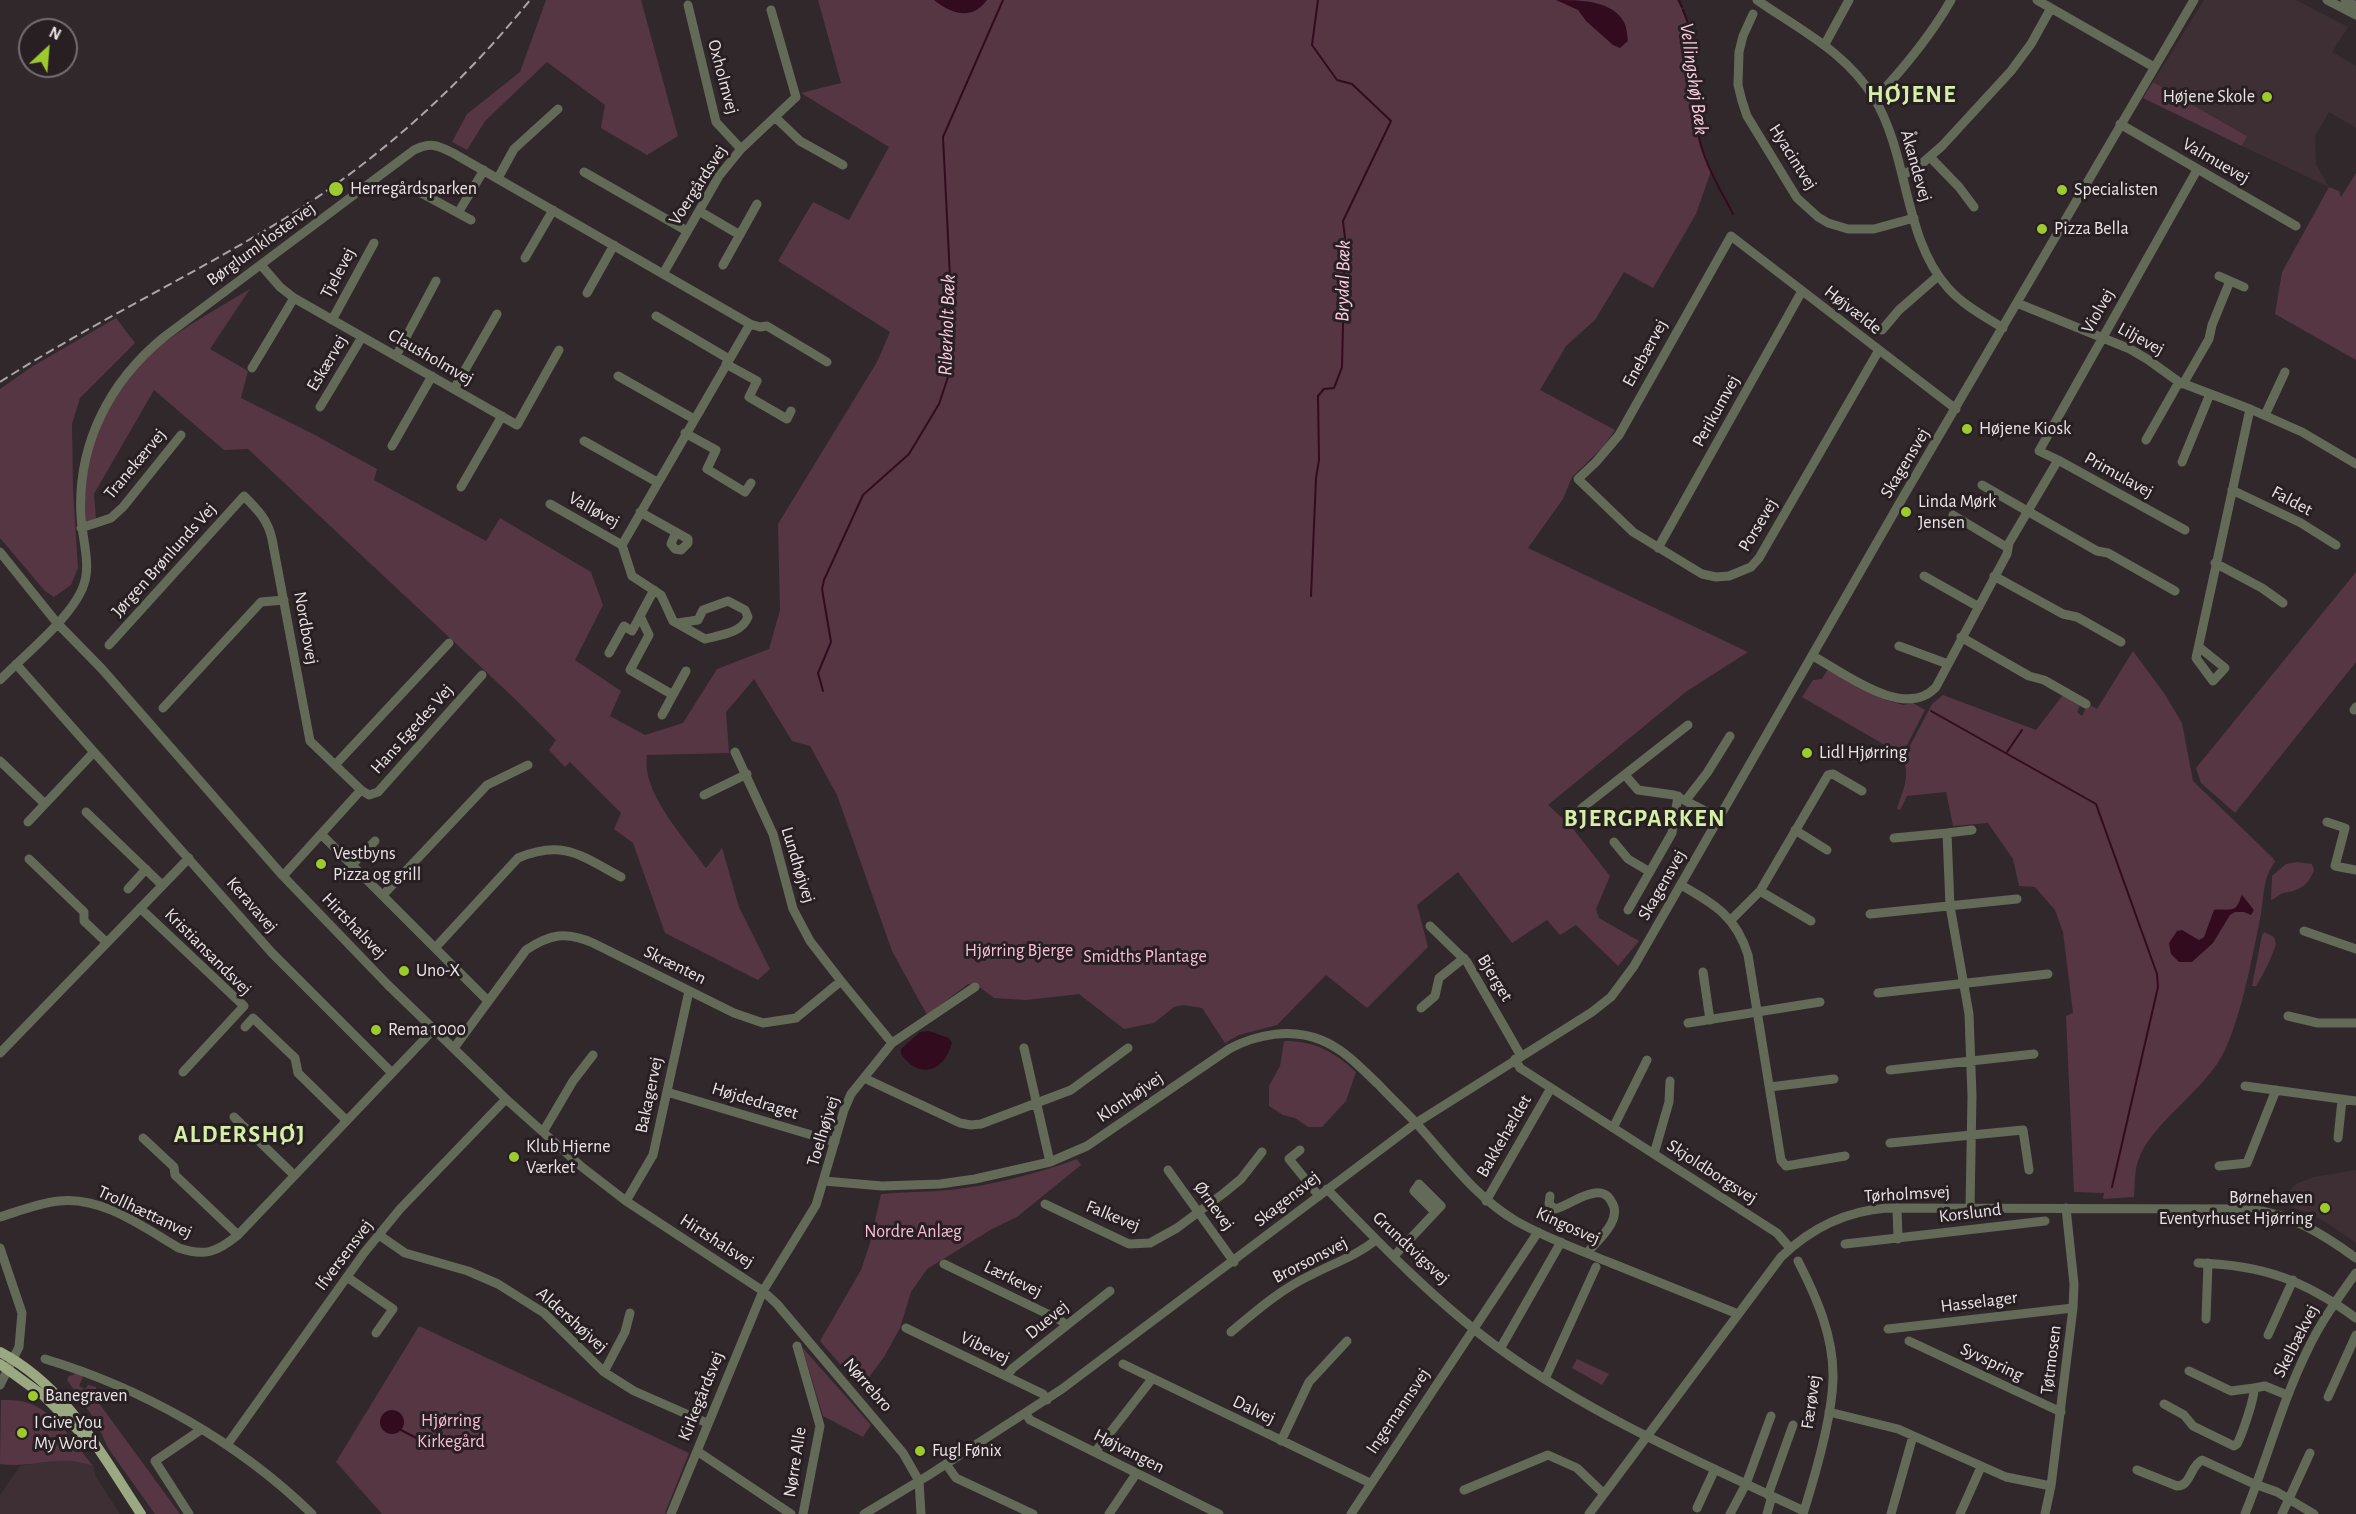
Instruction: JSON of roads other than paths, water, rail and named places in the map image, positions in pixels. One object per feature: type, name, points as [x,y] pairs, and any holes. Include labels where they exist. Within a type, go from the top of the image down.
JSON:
[{"type":"main road","points":[[0,1352],[7,1364],[45,1384],[70,1408],[141,1514]]},
{"type":"street","name":"Åkandevej","points":[[1758,0],[1825,44],[1858,75],[1875,99],[1890,133],[1925,252],[1938,276],[1959,299],[2003,328]]},
{"type":"street","points":[[1825,44],[1849,0]]},
{"type":"street","points":[[1875,99],[1908,63],[1951,0]]},
{"type":"street","points":[[2037,0],[2154,67]]},
{"type":"street","name":"Skagensvej","points":[[864,1514],[1047,1400],[1234,1262],[1416,1123],[1518,1057],[1571,1026],[1611,997],[1634,966],[2120,124],[2194,0]]},
{"type":"street","points":[[2327,0],[2356,15]]},
{"type":"street","points":[[2345,0],[2356,6]]},
{"type":"street","name":"Oxholmvej","points":[[688,5],[716,122],[741,149]]},
{"type":"street","points":[[1903,176],[1930,157],[2022,58],[2051,8]]},
{"type":"street","name":"Voergårdsvej","points":[[663,274],[720,176],[741,149],[796,97],[771,10]]},
{"type":"street","name":"Hyacintvej","points":[[1753,14],[1739,52],[1738,85],[1748,116],[1797,198],[1818,217],[1828,223],[1848,229],[1874,229],[1914,218]]},
{"type":"street","points":[[498,178],[514,149],[558,109]]},
{"type":"street","points":[[776,117],[800,141],[843,165]]},
{"type":"street","name":"Valmuevej","points":[[2120,124],[2296,226]]},
{"type":"street","name":"Børglumklostervej","points":[[0,680],[57,623],[74,603],[85,582],[81,488],[86,457],[94,428],[116,388],[131,368],[151,348],[414,150],[427,144],[435,144],[484,170],[750,324],[760,327],[767,326],[827,362]]},
{"type":"street","points":[[1930,157],[1959,187],[1974,207]]},
{"type":"street","points":[[458,213],[484,170]]},
{"type":"street","name":"Violvej","points":[[2058,460],[2039,451],[2197,170]]},
{"type":"street","points":[[584,172],[687,231]]},
{"type":"street","points":[[412,188],[471,220]]},
{"type":"street","points":[[723,265],[757,204]]},
{"type":"street","points":[[525,258],[553,210]]},
{"type":"street","points":[[699,211],[740,235]]},
{"type":"street","name":"Højvælde","points":[[1731,236],[1956,409]]},
{"type":"street","name":"Enebærvej","points":[[1578,479],[1596,462],[1618,435],[1731,236]]},
{"type":"street","name":"Tjelevej","points":[[332,320],[374,243]]},
{"type":"street","points":[[587,293],[614,245]]},
{"type":"street","name":"Clausholmvej","points":[[261,265],[280,287],[294,298],[502,416]]},
{"type":"street","points":[[1882,330],[1899,310],[1938,276]]},
{"type":"street","points":[[2219,276],[2244,287]]},
{"type":"street","points":[[396,356],[436,281]]},
{"type":"street","points":[[2146,440],[2209,339],[2212,325],[2230,281]]},
{"type":"street","name":"Perikumvej","points":[[1658,548],[1802,291]]},
{"type":"street","points":[[252,368],[294,298]]},
{"type":"street","name":"Liljevej","points":[[2017,303],[2102,337],[2147,358],[2181,383],[2265,415],[2302,432],[2356,464]]},
{"type":"street","points":[[454,389],[497,314]]},
{"type":"street","points":[[656,316],[757,381],[749,398],[787,419],[791,411]]},
{"type":"street","points":[[678,623],[698,620],[703,610],[728,601],[745,610],[748,617],[746,624],[741,628],[705,639],[673,621],[661,595],[632,576],[622,545],[750,324]]},
{"type":"street","name":"Eskærvej","points":[[320,407],[362,337]]},
{"type":"street","points":[[461,487],[502,416],[517,425],[559,350]]},
{"type":"street","name":"Porsevej","points":[[1578,479],[1617,519],[1658,548],[1702,574],[1716,577],[1730,576],[1751,567],[1758,558],[1879,350]]},
{"type":"street","points":[[2265,415],[2285,372]]},
{"type":"street","points":[[618,375],[693,419]]},
{"type":"street","points":[[392,446],[432,376]]},
{"type":"street","points":[[2182,462],[2210,394]]},
{"type":"street","points":[[2199,647],[2215,563],[2250,409]]},
{"type":"street","points":[[685,433],[716,450],[707,469],[745,492],[751,483]]},
{"type":"street","name":"Tranekærvej","points":[[81,528],[111,518],[123,507],[181,435]]},
{"type":"street","points":[[584,441],[657,482]]},
{"type":"street","name":"Primulavej","points":[[1813,656],[1887,696],[1909,700],[1930,694],[1979,607],[2027,512],[2058,460],[2185,530]]},
{"type":"street","points":[[1982,485],[2027,512],[2175,591]]},
{"type":"street","name":"Faldet","points":[[2232,490],[2292,519],[2336,545]]},
{"type":"street","name":"Nordbovej","points":[[244,496],[261,512],[269,525],[308,735],[314,747],[361,790]]},
{"type":"street","name":"Jørgen Brønlunds Vej","points":[[109,645],[244,496]]},
{"type":"street","name":"Valløvej","points":[[549,504],[622,545]]},
{"type":"street","points":[[640,512],[676,532]]},
{"type":"street","points":[[1953,515],[2008,548]]},
{"type":"street","name":"Hirtshalsvej","points":[[0,552],[57,623],[102,669],[283,876],[356,953],[506,1099],[582,1167],[626,1201],[763,1291]]},
{"type":"street","points":[[2215,563],[2262,588],[2283,603]]},
{"type":"street","points":[[1924,576],[1979,607]]},
{"type":"street","points":[[1994,576],[2063,614],[2078,617],[2121,642]]},
{"type":"street","points":[[609,653],[624,626],[632,631],[654,590]]},
{"type":"street","points":[[163,708],[261,602],[284,600]]},
{"type":"street","points":[[640,616],[649,635],[630,670],[673,695]]},
{"type":"street","points":[[1961,637],[2086,704]]},
{"type":"street","points":[[335,765],[449,643]]},
{"type":"street","points":[[1899,646],[1948,664]]},
{"type":"street","name":"Keravavej","points":[[16,664],[272,953],[392,1073]]},
{"type":"street","points":[[662,715],[686,671]]},
{"type":"street","name":"Hans Egedes Vej","points":[[361,790],[369,795],[378,792],[482,675]]},
{"type":"street","points":[[1582,808],[1688,725]]},
{"type":"street","points":[[1628,910],[1672,833],[1682,798],[1707,773],[1730,736]]},
{"type":"street","points":[[28,822],[94,752]]},
{"type":"street","name":"Lundhøjvej","points":[[735,752],[747,774],[772,834],[793,909],[810,941],[841,981]]},
{"type":"street","points":[[0,761],[45,804]]},
{"type":"street","points":[[383,895],[487,785],[528,765]]},
{"type":"street","points":[[704,795],[747,774]]},
{"type":"street","points":[[1731,920],[1760,891],[1828,775],[1833,774],[1862,791]]},
{"type":"street","points":[[1625,775],[1638,790],[1682,798],[1719,818]]},
{"type":"street","points":[[283,876],[361,790]]},
{"type":"street","name":"Kristiansandsvej","points":[[86,812],[162,885]]},
{"type":"street","points":[[2327,822],[2345,828],[2334,866],[2356,870]]},
{"type":"street","points":[[1795,830],[1827,850]]},
{"type":"street","points":[[1894,838],[1972,830]]},
{"type":"street","points":[[1947,833],[1950,906],[1969,1014],[1972,1061],[1970,1208]]},
{"type":"street","points":[[321,834],[488,1001]]},
{"type":"street","points":[[352,865],[375,841]]},
{"type":"street","points":[[1614,842],[1628,859],[1650,872]]},
{"type":"street","points":[[435,948],[518,858],[537,850],[560,848],[621,877]]},
{"type":"street","name":"Kristiansandsvej","points":[[0,1053],[189,858]]},
{"type":"street","points":[[29,859],[84,912],[84,921],[107,943]]},
{"type":"street","points":[[128,889],[146,870]]},
{"type":"street","points":[[1681,885],[1711,902],[1731,920],[1743,939],[1748,955],[1781,1160],[1786,1166],[1845,1156]]},
{"type":"street","points":[[1760,891],[1811,921]]},
{"type":"street","points":[[1870,914],[2017,899]]},
{"type":"street","name":"Kristiansandsvej","points":[[140,908],[244,1006],[183,1072]]},
{"type":"street","name":"Bjerget","points":[[1430,926],[1464,958],[1518,1057]]},
{"type":"street","points":[[2304,931],[2356,949]]},
{"type":"street","name":"Skrænten","points":[[454,1048],[526,950],[542,940],[565,935],[593,943],[734,1013],[763,1023],[796,1018],[841,981]]},
{"type":"street","points":[[1421,1008],[1435,996],[1439,978],[1464,958]]},
{"type":"street","points":[[1703,972],[1710,1020]]},
{"type":"street","points":[[1878,993],[2048,974]]},
{"type":"street","points":[[841,981],[892,1043]]},
{"type":"street","name":"Toelhøjvej","points":[[763,1291],[808,1220],[824,1181],[851,1094],[892,1043],[975,987]]},
{"type":"street","name":"Bakagervej","points":[[626,1201],[653,1155],[689,991]]},
{"type":"street","points":[[1688,1023],[1820,1002]]},
{"type":"street","points":[[2288,1016],[2318,1023],[2356,1023]]},
{"type":"street","points":[[245,1027],[254,1018],[295,1058],[298,1073],[346,1120]]},
{"type":"street","name":"Trollhættanvej","points":[[0,1217],[45,1203],[75,1200],[104,1207],[179,1248],[207,1253],[222,1248],[238,1235],[434,1029]]},
{"type":"street","name":"Klonhøjvej","points":[[824,1181],[882,1186],[940,1184],[975,1179],[1050,1162],[1087,1146],[1229,1049],[1246,1040],[1279,1034],[1303,1035],[1322,1040],[1342,1051],[1416,1123]]},
{"type":"street","points":[[1024,1048],[1050,1162]]},
{"type":"street","points":[[864,1078],[960,1123],[981,1124],[1071,1090],[1128,1048]]},
{"type":"street","points":[[1890,1070],[2034,1054]]},
{"type":"street","points":[[543,1132],[573,1081],[593,1055]]},
{"type":"street","name":"Skjoldborgsvej","points":[[1518,1057],[1520,1068],[1777,1233],[1790,1248]]},
{"type":"street","points":[[1613,1128],[1647,1060]]},
{"type":"street","points":[[1770,1087],[1834,1079]]},
{"type":"street","points":[[1654,1154],[1669,1102],[1670,1081]]},
{"type":"street","points":[[2245,1086],[2356,1101]]},
{"type":"street","name":"Bakkehældet","points":[[1486,1201],[1551,1088]]},
{"type":"street","points":[[2219,1166],[2247,1163],[2276,1090]]},
{"type":"street","name":"Højdedraget","points":[[667,1092],[835,1142]]},
{"type":"street","name":"Ifversensvej","points":[[227,1445],[379,1235],[400,1209],[506,1099]]},
{"type":"street","points":[[2338,1138],[2342,1100]]},
{"type":"street","points":[[234,1117],[294,1175]]},
{"type":"street","name":"Kingosvej","points":[[1416,1123],[1463,1179],[1486,1201],[1517,1221],[1587,1253],[1738,1314]]},
{"type":"street","points":[[1890,1143],[2023,1130],[2029,1170]]},
{"type":"street","name":"Trollhættanvej","points":[[143,1138],[174,1167],[175,1175],[238,1235]]},
{"type":"street","points":[[1300,1150],[1289,1159],[1319,1196]]},
{"type":"street","name":"Falkevej","points":[[1045,1204],[1129,1244],[1142,1245],[1158,1241],[1235,1184],[1262,1152]]},
{"type":"street","name":"Ørnevej","points":[[1168,1170],[1234,1262]]},
{"type":"street","name":"Grundtvigsvej","points":[[1327,1189],[1394,1256],[1500,1349],[1545,1379],[1647,1438],[1804,1513]]},
{"type":"street","points":[[1550,1196],[1549,1204],[1555,1209],[1592,1193],[1601,1193],[1609,1197],[1615,1206],[1615,1218],[1587,1253]]},
{"type":"street","points":[[1897,1208],[1898,1239]]},
{"type":"street","name":"Tørholmsvej","points":[[1589,1514],[1769,1272],[1790,1248],[1818,1228],[1845,1216],[1866,1210],[1897,1208],[2256,1210],[2294,1220],[2310,1227],[2356,1258]]},
{"type":"street","name":"Tøtmosen","points":[[2045,1514],[2051,1486],[2073,1308],[2074,1284],[2066,1208]]},
{"type":"street","points":[[1394,1256],[1435,1212]]},
{"type":"street","name":"Korslund","points":[[1845,1244],[2045,1221]]},
{"type":"street","points":[[1474,1328],[1538,1232]]},
{"type":"street","name":"Aldershøjvej","points":[[379,1235],[405,1253],[468,1271],[498,1284],[544,1313],[604,1372],[634,1391],[707,1423]]},
{"type":"street","name":"Brorsonsvej","points":[[1231,1332],[1275,1296],[1310,1275],[1359,1253],[1377,1240]]},
{"type":"street","points":[[1500,1349],[1561,1242]]},
{"type":"street","points":[[0,1248],[22,1313],[19,1345],[7,1364],[0,1385]]},
{"type":"street","name":"Færøvej","points":[[1798,1262],[1812,1289],[1827,1334],[1833,1379],[1828,1412],[1804,1513]]},
{"type":"street","name":"Skelbækvej","points":[[2206,1319],[2203,1263],[2259,1269],[2293,1280],[2335,1303],[2356,1318]]},
{"type":"street","name":"Lærkevej","points":[[944,1264],[1066,1325]]},
{"type":"street","points":[[1545,1379],[1596,1267]]},
{"type":"street","name":"Skelbækvej","points":[[2245,1514],[2287,1395],[2308,1348],[2356,1273]]},
{"type":"street","points":[[347,1277],[393,1309],[376,1333]]},
{"type":"street","name":"Skelbækvej","points":[[2268,1335],[2293,1280]]},
{"type":"street","name":"Kirkegårdsvej","points":[[671,1514],[763,1291]]},
{"type":"street","name":"Nørrebro","points":[[763,1291],[903,1453],[919,1481],[921,1514]]},
{"type":"street","name":"Duevej","points":[[1006,1376],[1110,1291]]},
{"type":"street","name":"Hasselager","points":[[1888,1329],[2073,1308]]},
{"type":"street","points":[[604,1372],[625,1332],[630,1313]]},
{"type":"street","name":"Vibevej","points":[[906,1328],[1043,1394],[1047,1400]]},
{"type":"street","name":"Ingemannsvej","points":[[1352,1514],[1370,1483],[1474,1328]]},
{"type":"street","points":[[2328,1397],[2356,1335]]},
{"type":"street","points":[[1281,1442],[1310,1382],[1347,1341]]},
{"type":"street","name":"Syvspring","points":[[1909,1341],[2061,1412]]},
{"type":"street","name":"Nørre Alle","points":[[797,1346],[820,1426],[803,1514]]},
{"type":"street","points":[[45,1359],[78,1369],[123,1388],[202,1429],[277,1483],[312,1514]]},
{"type":"street","name":"Dalvej","points":[[1123,1364],[1370,1483]]},
{"type":"street","name":"Skelbækvej","points":[[2189,1371],[2231,1391],[2265,1386],[2287,1395]]},
{"type":"street","points":[[1095,1452],[1152,1379]]},
{"type":"street","name":"Skelbækvej","points":[[2164,1404],[2181,1413],[2193,1426],[2236,1445],[2243,1433],[2245,1419],[2254,1399],[2254,1388]]},
{"type":"street","points":[[1828,1412],[1891,1427],[1980,1467],[2024,1482],[2051,1486]]},
{"type":"street","name":"Højvangen","points":[[1026,1414],[1030,1420],[1219,1514]]},
{"type":"street","points":[[1731,1514],[1746,1484],[1771,1416]]},
{"type":"street","points":[[1767,1514],[1770,1496],[1794,1425]]},
{"type":"street","points":[[189,1514],[155,1461],[202,1429]]},
{"type":"street","points":[[1891,1514],[1913,1436]]},
{"type":"street","points":[[696,1450],[790,1513]]},
{"type":"street","points":[[2282,1514],[2310,1453]]},
{"type":"street","points":[[1464,1490],[1548,1455],[1577,1468],[1604,1494]]},
{"type":"street","points":[[2137,1470],[2182,1486],[2197,1463],[2202,1460],[2289,1498],[2314,1514]]},
{"type":"street","points":[[946,1464],[956,1478],[1033,1514]]},
{"type":"street","points":[[1960,1514],[1980,1467]]},
{"type":"street","points":[[1697,1508],[1715,1470]]},
{"type":"street","points":[[1109,1514],[1136,1474]]},
{"type":"waterway","name":"Riberholt Bæk","points":[[823,691],[818,673],[831,642],[822,589],[824,580],[863,495],[909,454],[939,404],[948,377],[951,297],[943,137],[1003,0]]},
{"type":"waterway","name":"Brydal Bæk","points":[[1311,596],[1316,478],[1319,460],[1318,396],[1324,389],[1334,388],[1342,367],[1345,238],[1343,221],[1391,121],[1352,84],[1337,80],[1312,45],[1318,0]]},
{"type":"waterway","name":"Vellingshøj Bæk","points":[[1679,0],[1682,7]]},
{"type":"waterway","name":"Vellingshøj Bæk","points":[[1683,10],[1692,39],[1696,118],[1700,143],[1712,175],[1733,214]]},
{"type":"waterway","points":[[1931,711],[2096,804],[2157,974],[2158,987],[2112,1187]]},
{"type":"waterway","points":[[2007,752],[2022,730]]},
{"type":"waterway","points":[[401,1430],[422,1441]]},
{"type":"railway","points":[[0,382],[70,340],[249,240],[352,172],[385,147],[446,92],[476,62],[530,0]]},
{"type":"place","name":"Højene Skole","points":[[2267,97]]},
{"type":"place","name":"Herregårdsparken","points":[[336,189]]},
{"type":"place","name":"Specialisten","points":[[2062,190]]},
{"type":"place","name":"Pizza Bella","points":[[2042,229]]},
{"type":"place","name":"Højene Kiosk","points":[[1967,429]]},
{"type":"place","name":"Linda Mørk Jensen","points":[[1906,512]]},
{"type":"place","name":"Lidl Hjørring","points":[[1807,753]]},
{"type":"place","name":"Vestbyns Pizza og grill","points":[[321,864]]},
{"type":"place","name":"Uno-X","points":[[404,971]]},
{"type":"place","name":"Rema 1000","points":[[376,1030]]},
{"type":"place","name":"Klub Hjerne Værket","points":[[514,1157]]},
{"type":"place","name":"Børnehaven Eventyrhuset Hjørring","points":[[2325,1208]]},
{"type":"place","name":"Banegraven","points":[[33,1396]]},
{"type":"place","name":"I Give You My Word","points":[[22,1433]]},
{"type":"place","name":"Fugl Fønix","points":[[920,1451]]},
{"type":"district","name":"HØJENE","points":[[1912,95]]},
{"type":"district","name":"BJERGPARKEN","points":[[1645,819]]},
{"type":"district","name":"ALDERSHØJ","points":[[240,1135]]},
{"type":"park label","name":"Hjørring Bjerge","points":[[1019,951]]},
{"type":"park label","name":"Smidths Plantage","points":[[1145,957]]},
{"type":"park label","name":"Nordre Anlæg","points":[[913,1232]]},
{"type":"park label","name":"Hjørring Kirkegård","points":[[451,1431]]}]
